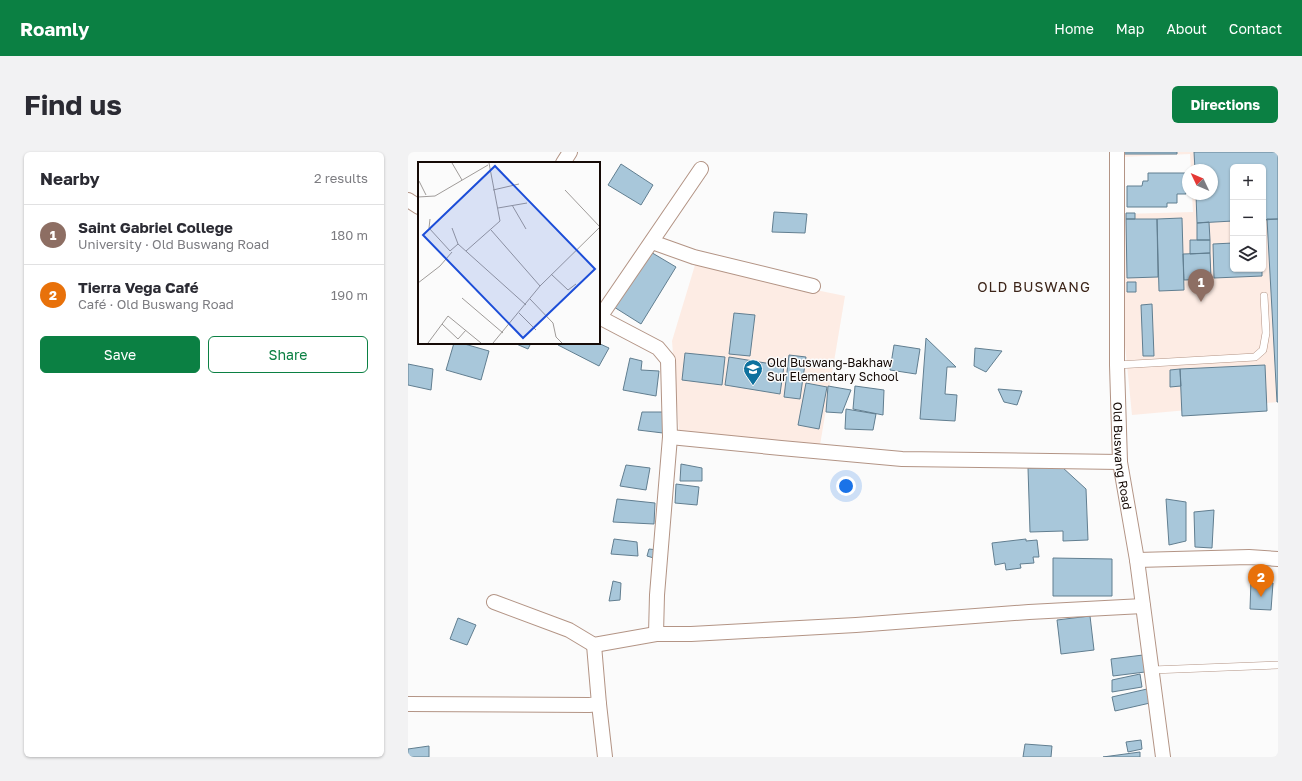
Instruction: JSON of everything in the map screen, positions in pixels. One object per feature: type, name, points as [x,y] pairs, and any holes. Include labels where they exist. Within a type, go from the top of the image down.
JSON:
[{"type":"street","points":[[564,162],[570,152]]},
{"type":"street","name":"Old Buswang Road","points":[[1117,152],[1117,365],[1120,462],[1137,560],[1163,757]]},
{"type":"street","points":[[656,634],[657,594],[670,436],[668,360],[658,348],[600,317],[701,170]]},
{"type":"street","points":[[408,200],[418,206]]},
{"type":"street","points":[[652,242],[694,258],[813,286]]},
{"type":"street","points":[[670,436],[902,459],[1120,462]]},
{"type":"street","points":[[1137,560],[1249,557],[1278,558]]},
{"type":"street","points":[[494,602],[569,630],[594,645],[656,634],[692,634],[856,625],[1029,612],[1143,606]]},
{"type":"street","points":[[594,645],[605,757]]},
{"type":"street","points":[[408,704],[599,704]]},
{"type":"lane","points":[[1117,365],[1255,357],[1263,350],[1266,333],[1264,296]]},
{"type":"lane","points":[[1152,670],[1278,665]]},
{"type":"shaded area","points":[[1122,152],[1278,152],[1278,402],[1132,415],[1124,335],[1123,214],[1193,212],[1192,200],[1218,200],[1218,164],[1191,164],[1190,154],[1122,157]]},
{"type":"shaded area","name":"Old Buswang-Bakhaw Sur Elementary School","points":[[695,265],[845,296],[820,445],[679,431],[672,341]]},
{"type":"building","points":[[1124,152],[1177,152],[1177,154],[1124,154]]},
{"type":"building","points":[[1194,152],[1278,152],[1278,219],[1266,220],[1266,164],[1230,164],[1230,221],[1197,223],[1196,200],[1218,200],[1218,164],[1195,164]]},
{"type":"building","points":[[621,164],[653,185],[641,205],[608,185]]},
{"type":"building","points":[[1148,173],[1182,173],[1182,194],[1177,194],[1177,203],[1167,203],[1167,207],[1127,207],[1127,186],[1142,186],[1143,181],[1148,181]]},
{"type":"building","points":[[774,212],[807,214],[805,233],[772,232]]},
{"type":"building","points":[[1126,213],[1135,213],[1135,219],[1126,219]]},
{"type":"building","points":[[1182,218],[1184,290],[1159,291],[1157,219]]},
{"type":"building","points":[[1126,219],[1157,219],[1158,277],[1127,278]]},
{"type":"building","points":[[1267,219],[1278,219],[1278,402],[1277,402]]},
{"type":"building","points":[[1209,222],[1210,240],[1197,240],[1197,223]]},
{"type":"building","points":[[1190,240],[1210,240],[1210,253],[1190,254]]},
{"type":"building","points":[[1230,243],[1230,272],[1262,272],[1262,276],[1214,278],[1213,244]]},
{"type":"building","points":[[649,251],[676,267],[641,324],[614,307]]},
{"type":"building","points":[[1210,253],[1211,279],[1184,280],[1183,254]]},
{"type":"building","points":[[1127,282],[1136,282],[1136,292],[1127,292]]},
{"type":"building","points":[[1152,304],[1154,356],[1143,356],[1141,305]]},
{"type":"building","points":[[734,313],[755,315],[750,356],[729,354]]},
{"type":"building","points":[[926,338],[956,367],[947,367],[945,394],[957,395],[955,421],[920,419]]},
{"type":"building","points":[[454,344],[464,344],[489,351],[481,380],[446,370]]},
{"type":"building","points":[[516,344],[530,344],[528,349]]},
{"type":"building","points":[[600,344],[609,348],[599,366],[558,345]]},
{"type":"building","points":[[894,345],[920,349],[916,374],[890,370]]},
{"type":"building","points":[[975,348],[1002,351],[986,372],[974,366]]},
{"type":"building","points":[[685,353],[725,357],[722,385],[682,380]]},
{"type":"building","points":[[789,355],[806,357],[800,399],[784,397]]},
{"type":"building","points":[[729,357],[784,366],[780,394],[725,385]]},
{"type":"building","points":[[630,358],[642,361],[641,370],[659,371],[656,396],[623,390]]},
{"type":"building","points":[[408,364],[433,369],[431,390],[408,385]]},
{"type":"building","points":[[1265,365],[1267,411],[1182,416],[1180,369]]},
{"type":"building","points":[[1180,369],[1181,386],[1170,387],[1170,370]]},
{"type":"building","points":[[806,383],[827,387],[819,429],[798,425]]},
{"type":"building","points":[[828,386],[851,390],[842,413],[826,412]]},
{"type":"building","points":[[855,386],[884,390],[883,415],[853,409]]},
{"type":"building","points":[[998,389],[1022,391],[1017,405],[1004,402]]},
{"type":"building","points":[[846,409],[876,414],[873,430],[845,429]]},
{"type":"building","points":[[642,412],[663,412],[663,433],[638,430]]},
{"type":"building","points":[[681,464],[702,468],[702,481],[680,481]]},
{"type":"building","points":[[626,465],[650,468],[646,490],[620,486]]},
{"type":"building","points":[[1062,467],[1086,489],[1088,540],[1063,541],[1063,531],[1030,532],[1028,468]]},
{"type":"building","points":[[676,484],[699,487],[697,505],[675,503]]},
{"type":"building","points":[[617,499],[655,503],[654,524],[613,522]]},
{"type":"building","points":[[1166,499],[1186,502],[1186,541],[1169,545]]},
{"type":"building","points":[[1214,510],[1212,548],[1195,547],[1194,512]]},
{"type":"building","points":[[614,539],[637,542],[638,556],[611,554]]},
{"type":"building","points":[[1026,539],[1026,541],[1037,540],[1039,557],[1033,557],[1034,563],[1020,564],[1021,568],[1006,570],[1005,563],[995,565],[992,543]]},
{"type":"building","points":[[649,549],[658,550],[657,559],[647,556]]},
{"type":"building","points":[[1053,558],[1112,559],[1112,596],[1053,596]]},
{"type":"building","points":[[1251,580],[1273,583],[1271,610],[1250,609]]},
{"type":"building","points":[[613,581],[621,583],[620,600],[609,601]]},
{"type":"building","points":[[1090,616],[1094,650],[1061,654],[1057,620]]},
{"type":"building","points":[[458,618],[476,625],[467,645],[450,639]]},
{"type":"building","points":[[1143,655],[1145,672],[1113,676],[1111,659]]},
{"type":"building","points":[[1140,674],[1142,687],[1112,692],[1112,680]]},
{"type":"building","points":[[1147,689],[1150,703],[1115,711],[1112,697]]},
{"type":"building","points":[[1141,740],[1142,749],[1128,752],[1126,742]]},
{"type":"building","points":[[1025,744],[1052,746],[1051,757],[1023,757]]},
{"type":"building","points":[[429,746],[429,757],[408,757],[408,749]]},
{"type":"building","points":[[1140,752],[1140,757],[1103,757]]},
{"type":"place","name":"Saint Gabriel College","points":[[1201,302]]},
{"type":"place","name":"Old Buswang-Bakhaw Sur Elementary School","points":[[753,386]]},
{"type":"place","name":"Tierra Vega Café","points":[[1261,597]]},
{"type":"district","name":"OLD BUSWANG","points":[[1034,286]]}]
